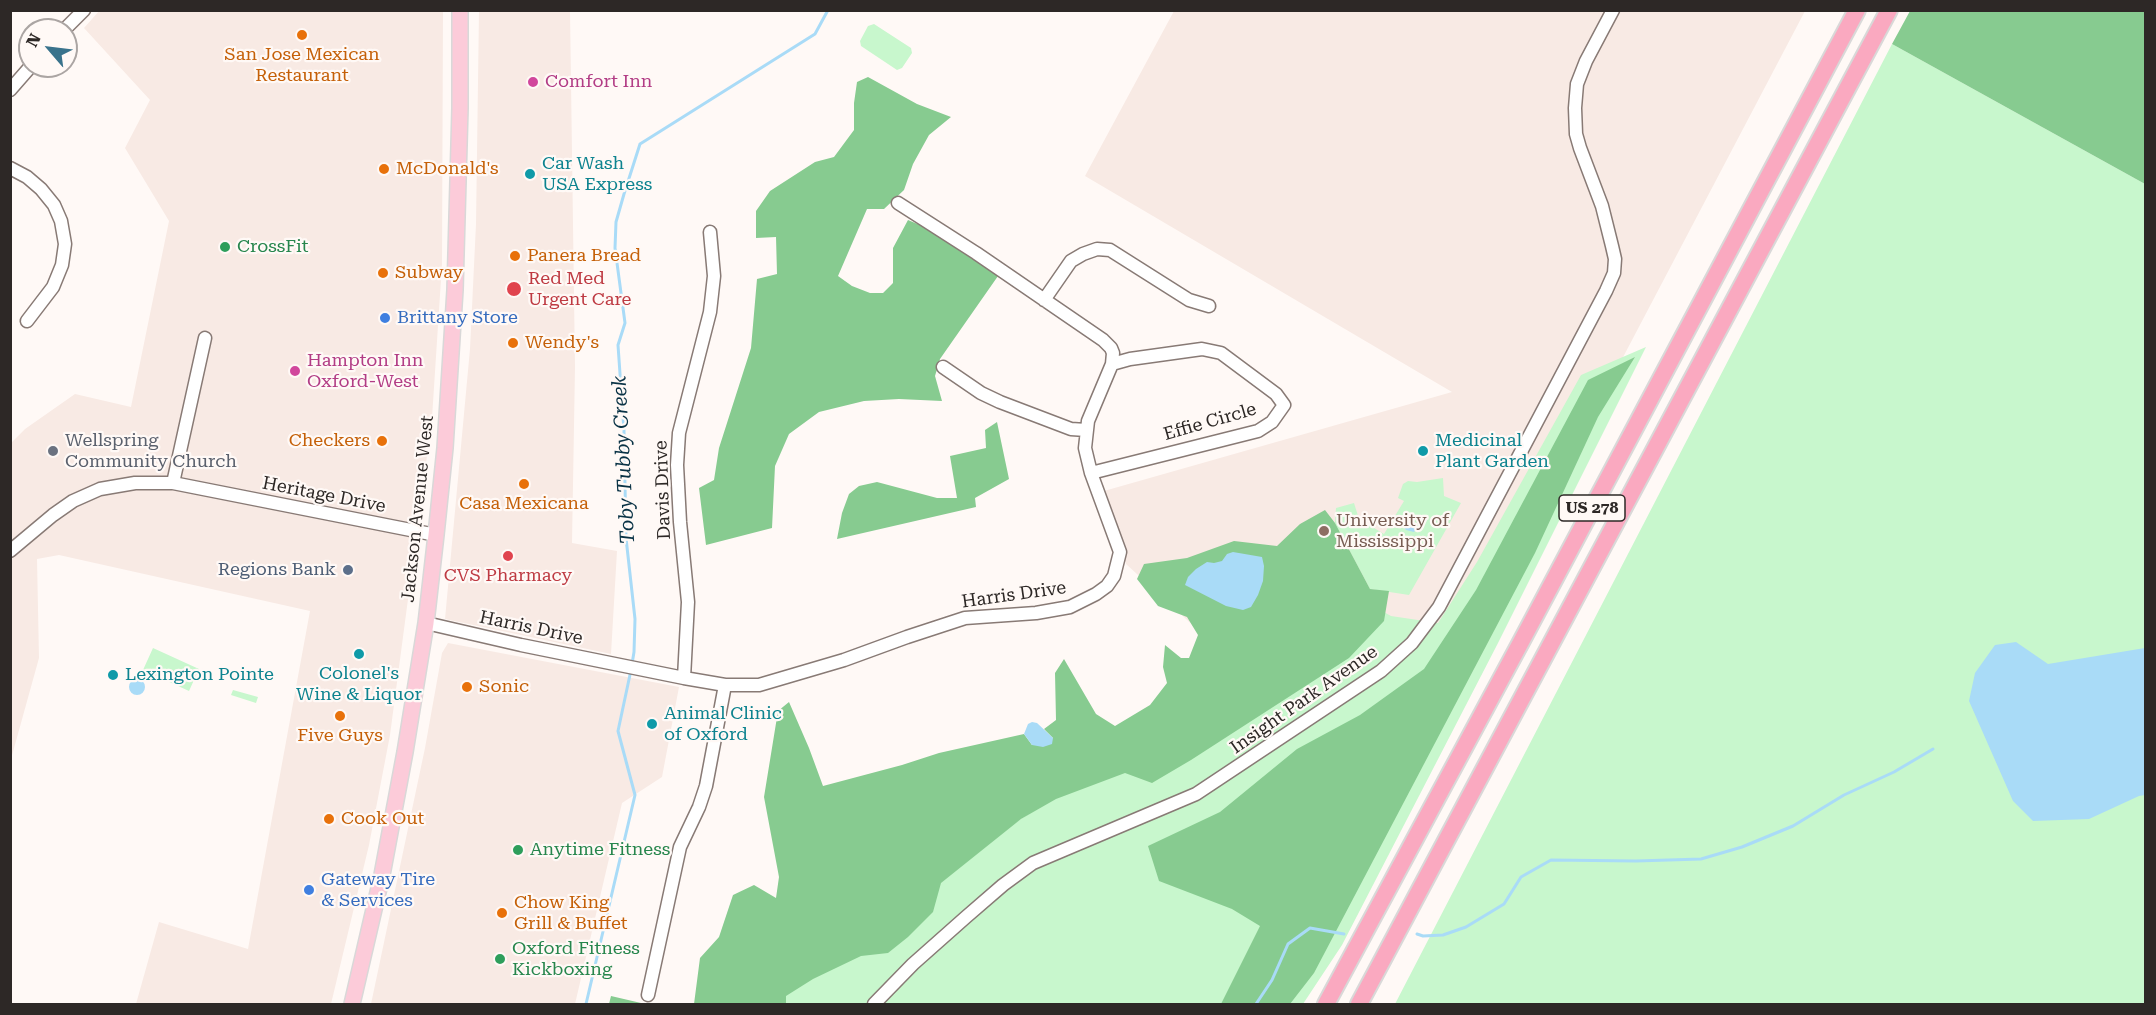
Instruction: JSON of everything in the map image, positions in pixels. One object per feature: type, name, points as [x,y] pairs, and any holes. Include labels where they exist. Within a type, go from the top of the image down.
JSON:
[{"type":"highway","name":"US 278","points":[[1326,1005],[1857,10]]},
{"type":"highway","name":"US 278","points":[[1359,1005],[1888,10]]},
{"type":"main road","name":"Jackson Avenue West","points":[[352,1005],[382,875],[405,752],[426,623],[436,535],[445,448],[455,290],[460,10]]},
{"type":"street","name":"Insight Park Avenue","points":[[874,1005],[913,964],[1003,885],[1033,863],[1196,794],[1381,671],[1419,634],[1439,607],[1614,273],[1615,259],[1602,206],[1576,134],[1575,108],[1577,84],[1586,61],[1613,10]]},
{"type":"street","points":[[10,90],[20,78]]},
{"type":"street","points":[[10,168],[27,177],[54,205],[61,220],[65,244],[62,265],[53,287],[27,321]]},
{"type":"street","points":[[898,203],[1109,344],[1113,353],[1112,364]]},
{"type":"street","name":"Davis Drive","points":[[684,678],[688,602],[676,465],[679,433],[710,312],[714,276],[710,232]]},
{"type":"street","points":[[1044,300],[1071,261],[1097,249],[1110,250],[1189,300],[1209,306]]},
{"type":"street","points":[[173,483],[205,338]]},
{"type":"street","name":"Effie Circle","points":[[1091,473],[1258,431],[1272,422],[1284,405],[1276,394],[1221,353],[1202,348],[1112,364]]},
{"type":"street","name":"Harris Drive","points":[[426,623],[684,678],[726,685],[759,686],[844,660],[965,618],[1036,613],[1070,607],[1107,586],[1114,576],[1120,552],[1091,473],[1085,448],[1086,429],[1091,413],[1112,364]]},
{"type":"street","points":[[943,367],[981,393],[1000,402],[1071,429],[1086,429]]},
{"type":"street","name":"Heritage Drive","points":[[10,551],[73,501],[100,489],[135,483],[173,483],[436,535]]},
{"type":"street","points":[[648,995],[680,847],[706,786],[726,685]]},
{"type":"shaded area","points":[[100,10],[443,11],[442,264],[432,418],[390,735],[369,845],[331,1004],[136,1004],[159,922],[248,949],[310,611],[59,555],[37,559],[39,658],[11,759],[11,443],[25,429],[75,394],[131,407],[169,221],[125,148],[150,100],[84,28]]},
{"type":"shaded area","points":[[479,11],[570,11],[575,367],[572,543],[617,551],[611,654],[445,619],[470,349],[476,224]]},
{"type":"shaded area","name":"University of Mississippi","points":[[1174,11],[1805,11],[1549,498],[1295,991],[790,1004],[1293,717],[1126,564],[1104,491],[1452,392],[1085,176]]},
{"type":"shaded area","points":[[448,643],[679,687],[662,777],[622,803],[575,1004],[371,1004],[425,748],[442,653]]},
{"type":"green space","points":[[1910,11],[2145,11],[2145,184],[1892,44]]},
{"type":"green space","points":[[874,24],[911,48],[912,53],[902,68],[897,70],[861,46],[860,41],[868,26]]},
{"type":"green space","points":[[1892,44],[2145,184],[2145,1004],[1395,1004]]},
{"type":"green space","points":[[868,77],[917,104],[951,117],[929,135],[913,164],[904,190],[884,209],[867,209],[838,276],[852,286],[870,293],[883,293],[893,283],[893,248],[908,220],[927,228],[998,276],[940,359],[935,376],[942,401],[899,399],[864,401],[819,412],[789,434],[775,466],[772,528],[706,545],[699,488],[714,480],[719,448],[751,348],[757,279],[777,274],[776,237],[756,238],[756,211],[770,191],[815,162],[834,157],[854,130],[857,82]]},
{"type":"green space","points":[[1646,347],[1497,645],[1342,945],[1303,1004],[731,1004],[1143,741],[1317,575],[1391,616],[1438,623],[1477,562],[1581,375]]},
{"type":"green space","points":[[1635,357],[1598,417],[1535,553],[1314,973],[1290,1004],[1221,1004],[1260,926],[1232,909],[1159,881],[1148,846],[1220,812],[1297,749],[1360,715],[1424,669],[1476,590],[1588,380]]},
{"type":"green space","points":[[997,422],[1009,479],[975,498],[976,507],[837,539],[842,513],[849,494],[859,486],[877,482],[937,498],[957,498],[950,456],[986,448],[985,430]]},
{"type":"green space","points":[[1443,478],[1444,496],[1461,503],[1409,595],[1370,589],[1335,523],[1336,508],[1354,503],[1359,519],[1384,534],[1404,501],[1398,498],[1403,484],[1408,481]]},
{"type":"green space","points":[[1325,510],[1335,523],[1370,589],[1389,591],[1384,621],[1349,658],[1152,783],[1125,773],[1056,799],[1021,819],[941,883],[933,912],[888,953],[861,956],[813,979],[786,996],[786,1004],[694,1004],[700,958],[719,937],[733,895],[754,885],[776,898],[779,877],[764,797],[778,711],[789,702],[823,786],[939,753],[1024,734],[1032,745],[1053,738],[1044,729],[1056,720],[1055,673],[1064,659],[1096,714],[1115,726],[1150,705],[1167,683],[1163,667],[1165,645],[1181,658],[1189,658],[1198,635],[1187,617],[1158,606],[1137,579],[1144,564],[1187,558],[1234,541],[1277,546],[1300,524]]},
{"type":"green space","points":[[153,648],[199,669],[189,691],[143,670]]},
{"type":"green space","points":[[233,690],[258,697],[256,703],[231,695]]},
{"type":"green space","points":[[611,996],[641,1003],[642,1004],[609,1004]]},
{"type":"water","points":[[1406,516],[1415,523],[1414,532],[1406,530],[1403,526],[1401,520]]},
{"type":"water","points":[[1233,552],[1262,557],[1264,566],[1263,581],[1258,595],[1251,607],[1243,610],[1226,606],[1185,585],[1188,577],[1196,569],[1207,562],[1222,561],[1227,554]]},
{"type":"water","points":[[2016,642],[2048,664],[2145,648],[2145,795],[2089,819],[2033,821],[2013,801],[1969,701],[1975,673],[1995,645]]},
{"type":"water","points":[[137,679],[145,687],[137,695],[129,687]]},
{"type":"water","points":[[1037,723],[1053,738],[1052,744],[1043,747],[1032,745],[1024,734],[1028,724]]},
{"type":"waterway","name":"Toby Tubby Creek","points":[[632,664],[635,619],[626,538],[624,431],[618,345],[625,323],[615,248],[616,222],[624,194],[640,144],[815,34],[828,10]]},
{"type":"waterway","name":"Toby Tubby Creek","points":[[586,1004],[635,795],[618,731],[631,670]]},
{"type":"waterway","points":[[1417,934],[1443,935],[1466,927],[1504,904],[1521,877],[1551,860],[1701,859],[1742,847],[1793,826],[1844,795],[1894,772],[1933,749]]},
{"type":"waterway","points":[[1256,1004],[1272,980],[1288,944],[1310,928],[1344,934]]},
{"type":"place","name":"San Jose Mexican Restaurant","points":[[302,35]]},
{"type":"place","name":"Comfort Inn","points":[[533,82]]},
{"type":"place","name":"McDonald's","points":[[384,169]]},
{"type":"place","name":"Car Wash USA Express","points":[[530,174]]},
{"type":"place","name":"CrossFit","points":[[225,247]]},
{"type":"place","name":"Panera Bread","points":[[515,256]]},
{"type":"place","name":"Subway","points":[[383,273]]},
{"type":"place","name":"Red Med Urgent Care","points":[[514,289]]},
{"type":"place","name":"Brittany Store","points":[[385,318]]},
{"type":"place","name":"Wendy's","points":[[513,343]]},
{"type":"place","name":"Hampton Inn Oxford-West","points":[[295,371]]},
{"type":"place","name":"Checkers","points":[[382,441]]},
{"type":"place","name":"Wellspring Community Church","points":[[53,451]]},
{"type":"place","name":"Medicinal Plant Garden","points":[[1423,451]]},
{"type":"place","name":"Casa Mexicana","points":[[524,484]]},
{"type":"place","name":"University of Mississippi","points":[[1324,531]]},
{"type":"place","name":"CVS Pharmacy","points":[[508,556]]},
{"type":"place","name":"Regions Bank","points":[[348,570]]},
{"type":"place","name":"Colonel's Wine & Liquor","points":[[359,654]]},
{"type":"place","name":"Lexington Pointe","points":[[113,675]]},
{"type":"place","name":"Sonic","points":[[467,687]]},
{"type":"place","name":"Five Guys","points":[[340,716]]},
{"type":"place","name":"Animal Clinic of Oxford","points":[[652,724]]},
{"type":"place","name":"Cook Out","points":[[329,819]]},
{"type":"place","name":"Anytime Fitness","points":[[518,850]]},
{"type":"place","name":"Gateway Tire & Services","points":[[309,890]]},
{"type":"place","name":"Chow King Grill & Buffet","points":[[502,913]]},
{"type":"place","name":"Oxford Fitness Kickboxing","points":[[500,959]]}]
